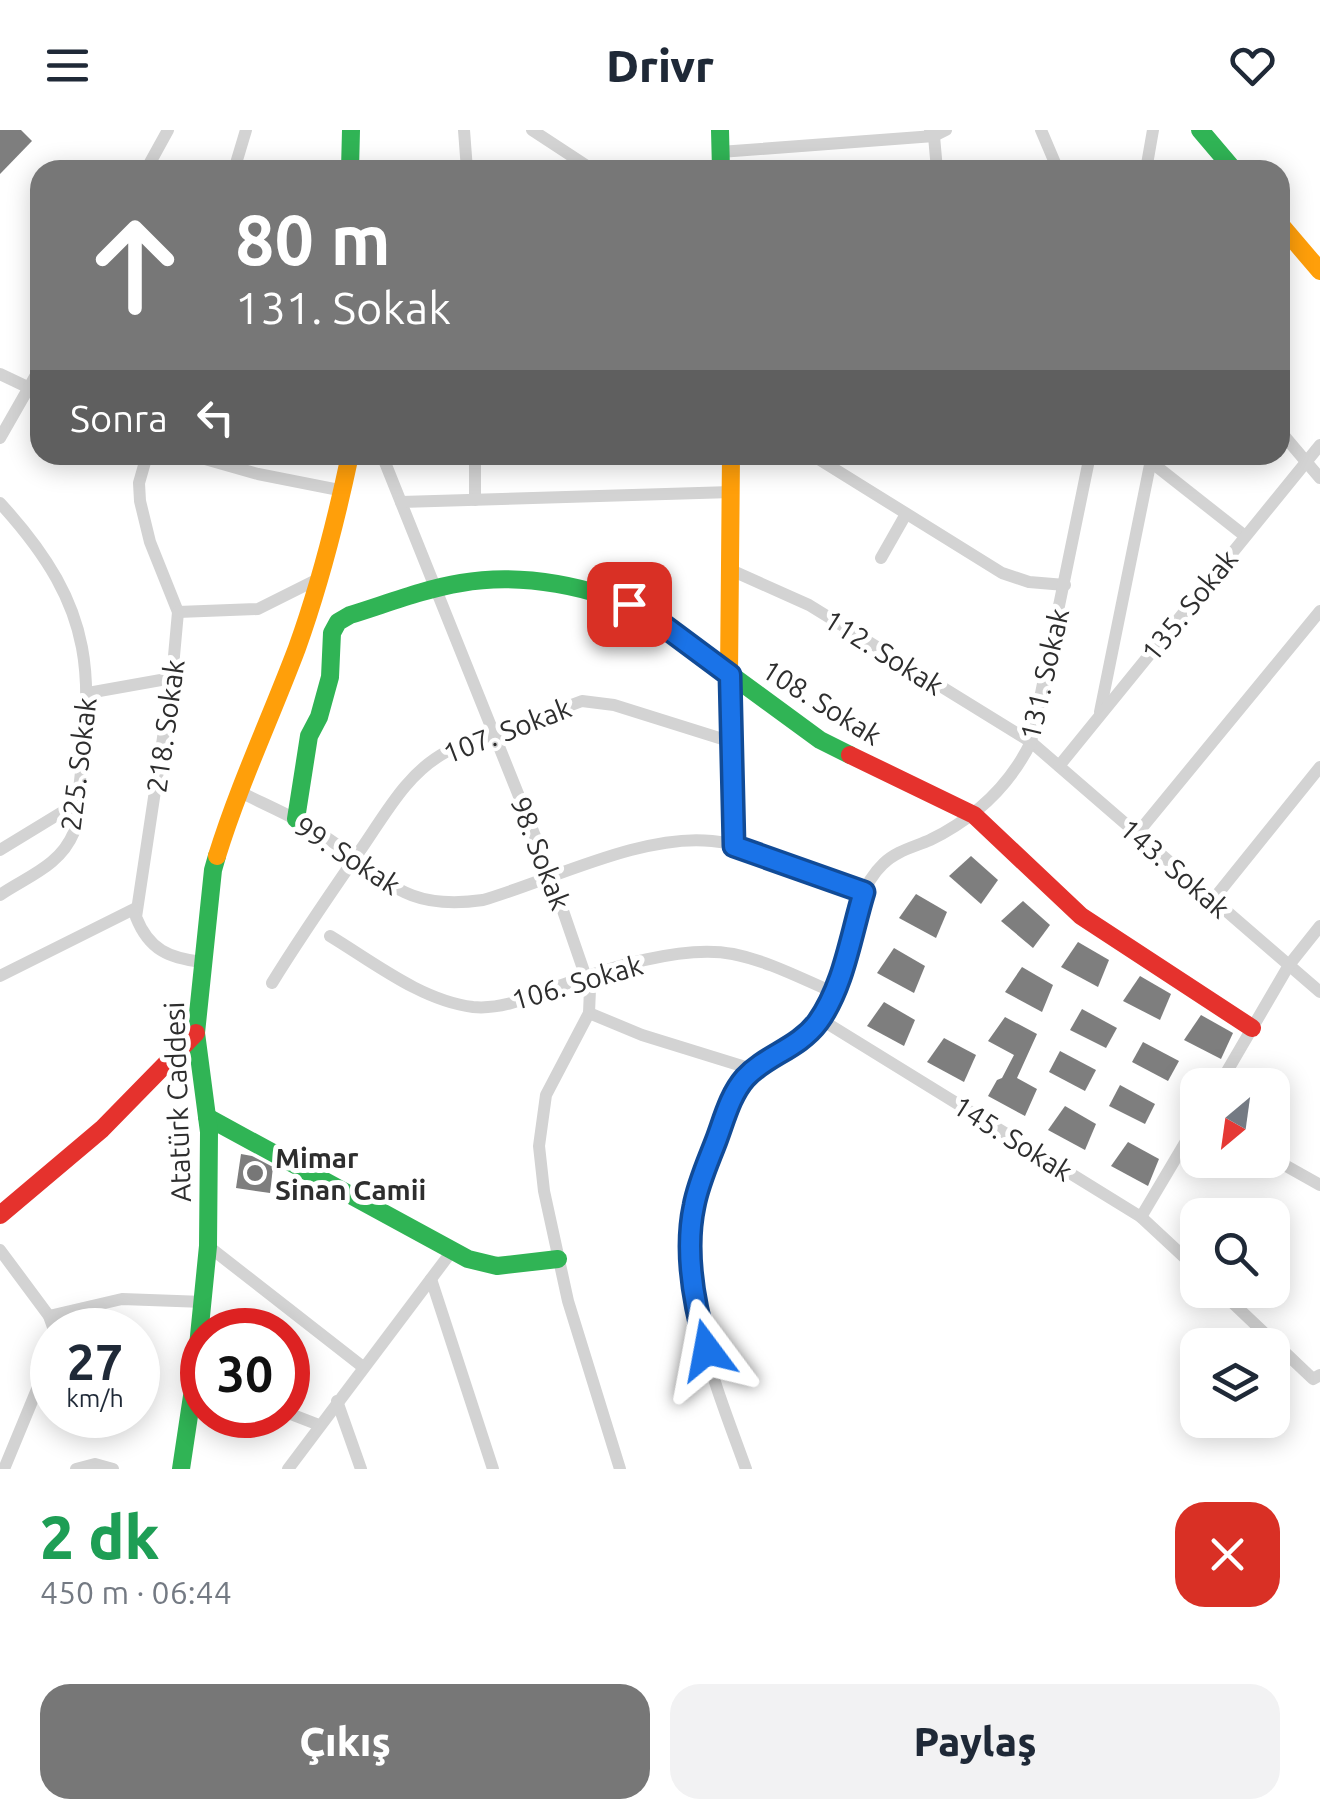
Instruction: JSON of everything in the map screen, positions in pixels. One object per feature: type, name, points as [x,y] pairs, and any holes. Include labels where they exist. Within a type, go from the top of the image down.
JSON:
[{"type":"street","points":[[152,160],[168,130]]},
{"type":"street","points":[[237,160],[246,130]]},
{"type":"street","points":[[350,160],[351,130]]},
{"type":"street","points":[[464,130],[466,160]]},
{"type":"street","points":[[532,130],[578,160]]},
{"type":"street","points":[[720,130],[720,160]]},
{"type":"street","points":[[1041,130],[1054,160]]},
{"type":"street","points":[[1148,160],[1153,130]]},
{"type":"street","points":[[1200,130],[1226,160]]},
{"type":"street","points":[[727,160],[937,132],[938,160]]},
{"type":"street","points":[[1290,236],[1320,271]]},
{"type":"street","points":[[0,374],[30,388]]},
{"type":"street","points":[[0,438],[30,397]]},
{"type":"street","points":[[1290,443],[1320,478]]},
{"type":"street","name":"135. Sokak","points":[[1059,766],[1320,444]]},
{"type":"street","name":"218. Sokak","points":[[136,908],[172,678],[178,612],[150,542],[140,500],[144,465]]},
{"type":"street","points":[[226,465],[344,491]]},
{"type":"street","name":"Atatürk Caddesi","points":[[204,1308],[210,1171],[196,1033],[213,870],[292,661],[344,491],[348,465]]},
{"type":"street","name":"98. Sokak","points":[[386,465],[551,876],[587,977],[589,1012]]},
{"type":"street","points":[[475,465],[476,500]]},
{"type":"street","points":[[731,465],[734,846]]},
{"type":"street","points":[[828,465],[1002,574],[1029,582],[1064,585]]},
{"type":"street","name":"131. Sokak","points":[[746,1469],[713,1374],[696,1302],[690,1242],[695,1201],[729,1104],[746,1077],[793,1046],[820,1020],[833,992],[864,892],[884,862],[974,815],[1013,774],[1031,742],[1088,465]]},
{"type":"street","points":[[1100,716],[1150,465]]},
{"type":"street","points":[[1159,465],[1245,536]]},
{"type":"street","points":[[401,502],[732,492]]},
{"type":"street","name":"225. Sokak","points":[[0,503],[24,530],[64,590],[79,632],[88,693],[74,832],[56,860],[0,895]]},
{"type":"street","points":[[880,558],[906,514]]},
{"type":"street","name":"112. Sokak","points":[[732,570],[810,606],[1031,742]]},
{"type":"street","points":[[178,612],[258,609],[318,579]]},
{"type":"street","name":"108. Sokak","points":[[296,819],[310,736],[330,677],[332,632],[338,622],[350,614],[459,583],[510,579],[594,592],[648,614],[820,740],[974,815],[1081,916],[1252,1028]]},
{"type":"street","points":[[1136,834],[1320,610]]},
{"type":"street","points":[[88,693],[172,678]]},
{"type":"street","name":"107. Sokak","points":[[272,983],[310,920],[402,790],[428,762],[562,706],[598,702],[732,742]]},
{"type":"street","name":"143. Sokak","points":[[1031,742],[1320,992]]},
{"type":"street","points":[[1212,902],[1320,767]]},
{"type":"street","name":"99. Sokak","points":[[240,792],[296,819],[390,887],[423,900],[483,900],[670,842],[707,840],[864,892]]},
{"type":"street","points":[[0,850],[77,804]]},
{"type":"street","points":[[0,976],[136,908],[138,924],[159,951],[174,959],[202,962]]},
{"type":"street","points":[[1229,1068],[1289,965],[1320,926]]},
{"type":"street","name":"106. Sokak","points":[[330,936],[419,989],[474,1007],[516,1002],[649,960],[713,952],[765,963],[833,992]]},
{"type":"street","points":[[620,1469],[574,1324],[558,1259],[540,1146],[542,1106],[589,1012],[642,1036],[756,1070]]},
{"type":"street","name":"145. Sokak","points":[[820,1020],[1141,1216],[1180,1253]]},
{"type":"street","points":[[0,1215],[79,1153],[196,1033]]},
{"type":"street","points":[[207,1117],[452,1251],[496,1266],[558,1259]]},
{"type":"street","points":[[1141,1216],[1180,1151]]},
{"type":"street","points":[[1290,1168],[1320,1185]]},
{"type":"street","points":[[208,1246],[363,1367]]},
{"type":"street","points":[[0,1250],[41,1308]]},
{"type":"street","points":[[288,1469],[452,1251]]},
{"type":"street","points":[[431,1279],[493,1469]]},
{"type":"street","points":[[96,1308],[122,1299],[204,1302]]},
{"type":"street","points":[[1239,1308],[1316,1377]]},
{"type":"street","points":[[337,1401],[361,1469]]},
{"type":"street","points":[[4,1469],[30,1407]]},
{"type":"street","points":[[310,1422],[319,1425]]},
{"type":"street","name":"Atatürk Caddesi","points":[[181,1469],[187,1438]]},
{"type":"street","points":[[76,1469],[95,1464],[113,1469]]},
{"type":"building","points":[[0,130],[21,130],[32,141],[0,174]]},
{"type":"building","points":[[971,856],[998,880],[981,904],[949,876]]},
{"type":"building","points":[[916,894],[947,912],[936,938],[899,918]]},
{"type":"building","points":[[1023,901],[1050,925],[1033,948],[1001,921]]},
{"type":"building","points":[[1078,942],[1109,960],[1098,987],[1061,967]]},
{"type":"building","points":[[894,948],[925,966],[914,993],[877,973]]},
{"type":"building","points":[[1022,967],[1053,985],[1042,1012],[1005,992]]},
{"type":"building","points":[[1140,976],[1171,994],[1160,1020],[1123,1001]]},
{"type":"building","points":[[884,1002],[915,1020],[904,1046],[867,1026]]},
{"type":"building","points":[[1082,1009],[1117,1028],[1106,1048],[1070,1030]]},
{"type":"building","points":[[1201,1015],[1233,1033],[1221,1059],[1184,1040]]},
{"type":"building","points":[[1005,1017],[1037,1034],[1017,1078],[1037,1089],[1025,1116],[988,1096],[1014,1055],[988,1041]]},
{"type":"building","points":[[944,1038],[976,1055],[964,1082],[927,1062]]},
{"type":"building","points":[[1143,1042],[1179,1061],[1168,1081],[1132,1062]]},
{"type":"building","points":[[1060,1051],[1096,1070],[1085,1091],[1049,1072]]},
{"type":"building","points":[[1120,1085],[1155,1104],[1145,1124],[1109,1106]]},
{"type":"building","points":[[1065,1106],[1096,1124],[1085,1150],[1048,1130]]},
{"type":"building","points":[[1128,1142],[1159,1159],[1148,1186],[1111,1166]]},
{"type":"building","name":"Mimar Sinan Camii","points":[[241,1154],[273,1167],[270,1193],[236,1188]]},
{"type":"traffic: fast","points":[[350,160],[351,130]]},
{"type":"traffic: fast","points":[[720,130],[721,160]]},
{"type":"traffic: fast","points":[[1200,130],[1226,160]]},
{"type":"traffic: fast","points":[[296,819],[309,736],[319,717],[330,677],[332,633],[338,622],[419,593],[484,580],[557,584],[604,596],[648,614],[820,740],[850,755]]},
{"type":"traffic: fast","points":[[181,1469],[208,1246],[209,1132],[196,1033],[217,856]]},
{"type":"traffic: fast","points":[[207,1117],[468,1259],[497,1266],[558,1259]]},
{"type":"traffic: slow","points":[[1290,236],[1320,271]]},
{"type":"traffic: slow","points":[[217,856],[305,624],[348,465]]},
{"type":"traffic: slow","points":[[731,465],[729,675],[734,846]]},
{"type":"traffic: jam","points":[[850,755],[974,815],[1081,916],[1252,1028]]},
{"type":"traffic: jam","points":[[0,1215],[102,1129],[196,1033]]},
{"type":"place","name":"Mimar Sinan Camii","points":[[255,1173]]},
{"type":"route","points":[[629,604],[730,675],[734,846],[864,892],[836,983],[820,1020],[793,1046],[746,1077],[729,1104],[695,1201],[690,1242],[692,1272],[707,1350]]}]
